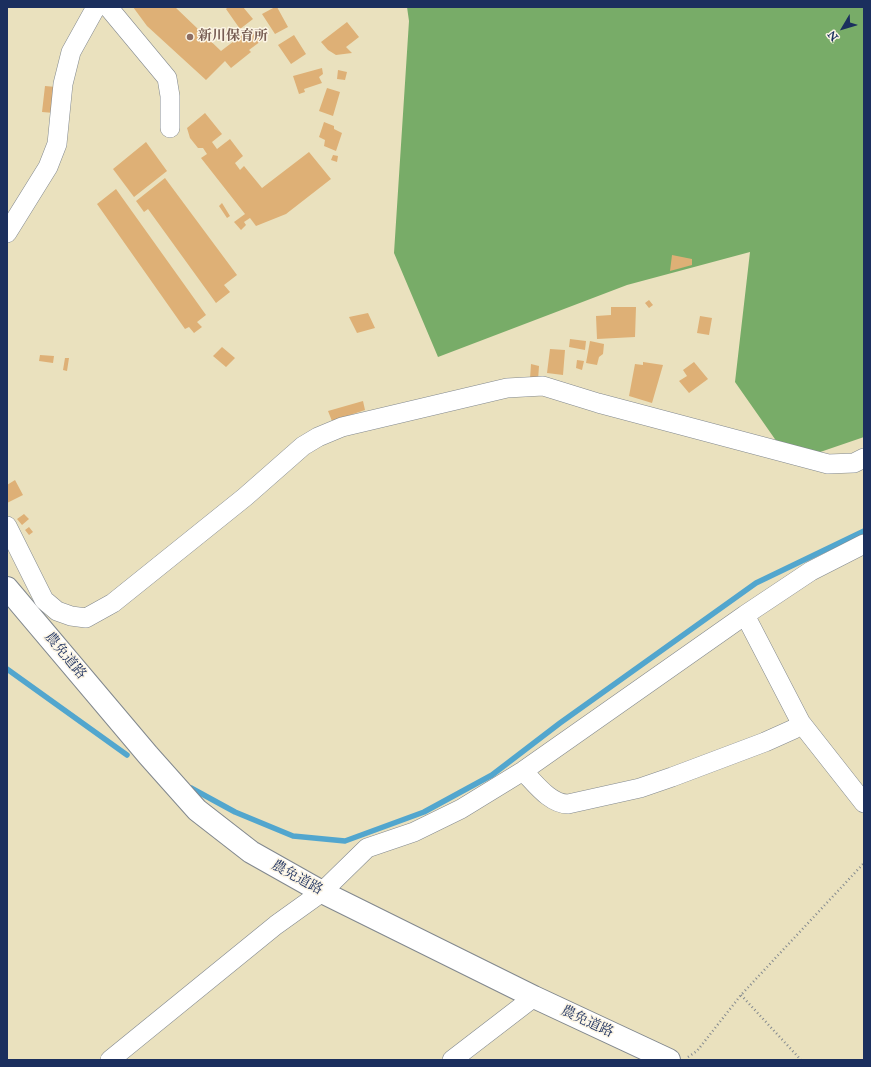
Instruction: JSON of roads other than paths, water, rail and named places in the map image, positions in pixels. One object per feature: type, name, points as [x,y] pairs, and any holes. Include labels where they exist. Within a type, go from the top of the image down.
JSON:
[{"type":"street","points":[[7,233],[48,167],[58,144],[63,84],[71,52],[96,7]]},
{"type":"street","points":[[108,7],[167,78],[170,96],[170,128]]},
{"type":"street","points":[[7,526],[37,608],[86,618],[113,603],[245,498],[303,446],[318,437],[342,427],[508,388],[543,386],[598,403],[828,464],[854,463],[864,458]]},
{"type":"street","points":[[110,1060],[276,925],[322,892],[367,848],[414,832],[461,810],[523,771],[745,615],[811,571],[864,544]]},
{"type":"street","name":"農免道路","points":[[9,593],[37,608],[148,755],[197,810],[251,852],[322,892],[534,997],[669,1060]]},
{"type":"street","points":[[745,615],[801,723],[864,803]]},
{"type":"street","points":[[523,771],[551,798],[561,804],[568,804],[640,788],[672,777],[764,742],[794,729],[801,723]]},
{"type":"street","points":[[452,1060],[534,997]]},
{"type":"waterway","points":[[191,788],[235,812],[293,836],[345,841],[424,812],[492,775],[560,723],[756,583],[864,531]]},
{"type":"waterway","points":[[7,669],[127,755]]},
{"type":"place","name":"新川保育所","points":[[190,37]]}]
